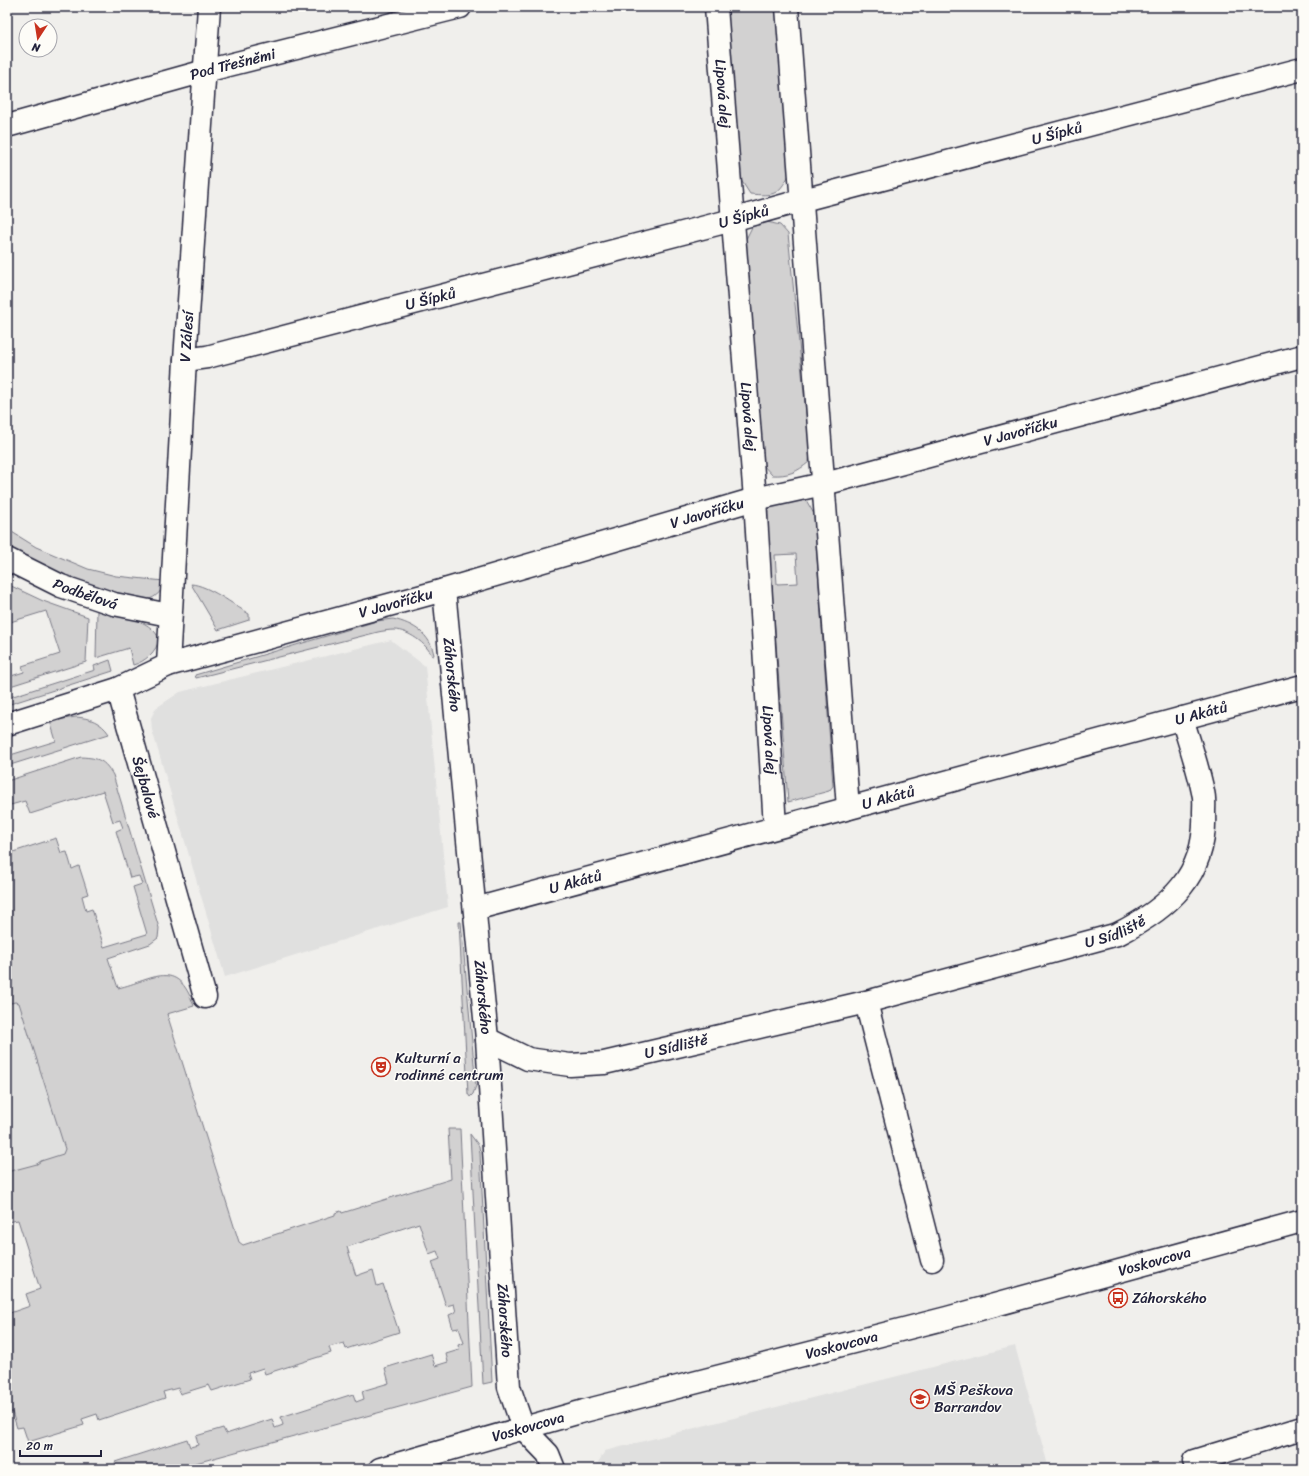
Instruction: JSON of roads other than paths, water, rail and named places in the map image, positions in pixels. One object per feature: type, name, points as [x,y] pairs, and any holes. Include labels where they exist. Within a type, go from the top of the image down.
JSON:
[{"type":"street","name":"V Zálesí","points":[[168,665],[169,615],[184,360],[209,7]]},
{"type":"street","name":"Pod Třešněmi","points":[[7,126],[204,72],[460,7]]},
{"type":"street","name":"Lipová alej","points":[[716,7],[755,499],[775,827]]},
{"type":"street","points":[[787,7],[803,200],[822,484],[848,808]]},
{"type":"street","name":"U Šípků","points":[[184,360],[207,357],[734,220],[803,200],[1302,69]]},
{"type":"street","name":"V Javoříčku","points":[[118,689],[168,665],[444,590],[755,499],[822,484],[1302,356]]},
{"type":"street","name":"Podbělová","points":[[7,559],[61,586],[114,604],[169,615]]},
{"type":"street","name":"Záhorského","points":[[444,590],[488,1039],[509,1387],[523,1428]]},
{"type":"street","name":"U Akátů","points":[[475,909],[1302,686]]},
{"type":"street","points":[[7,724],[118,689]]},
{"type":"street","name":"Šejbalové","points":[[118,689],[205,997]]},
{"type":"street","name":"U Sídliště","points":[[488,1039],[528,1059],[570,1065],[604,1063],[866,1002],[1118,934],[1144,921],[1164,905],[1184,885],[1199,858],[1205,831],[1204,793],[1182,718]]},
{"type":"street","points":[[866,1002],[932,1260]]},
{"type":"street","name":"Voskovcova","points":[[380,1469],[523,1428],[954,1316],[1302,1221]]},
{"type":"street","points":[[523,1428],[548,1454],[554,1469]]},
{"type":"street","points":[[1194,1461],[1302,1428]]},
{"type":"place","name":"Kulturní a rodinné centrum","points":[[381,1067]]},
{"type":"place","name":"Záhorského","points":[[1118,1298]]},
{"type":"place","name":"MŠ Peškova Barrandov","points":[[920,1399]]}]
